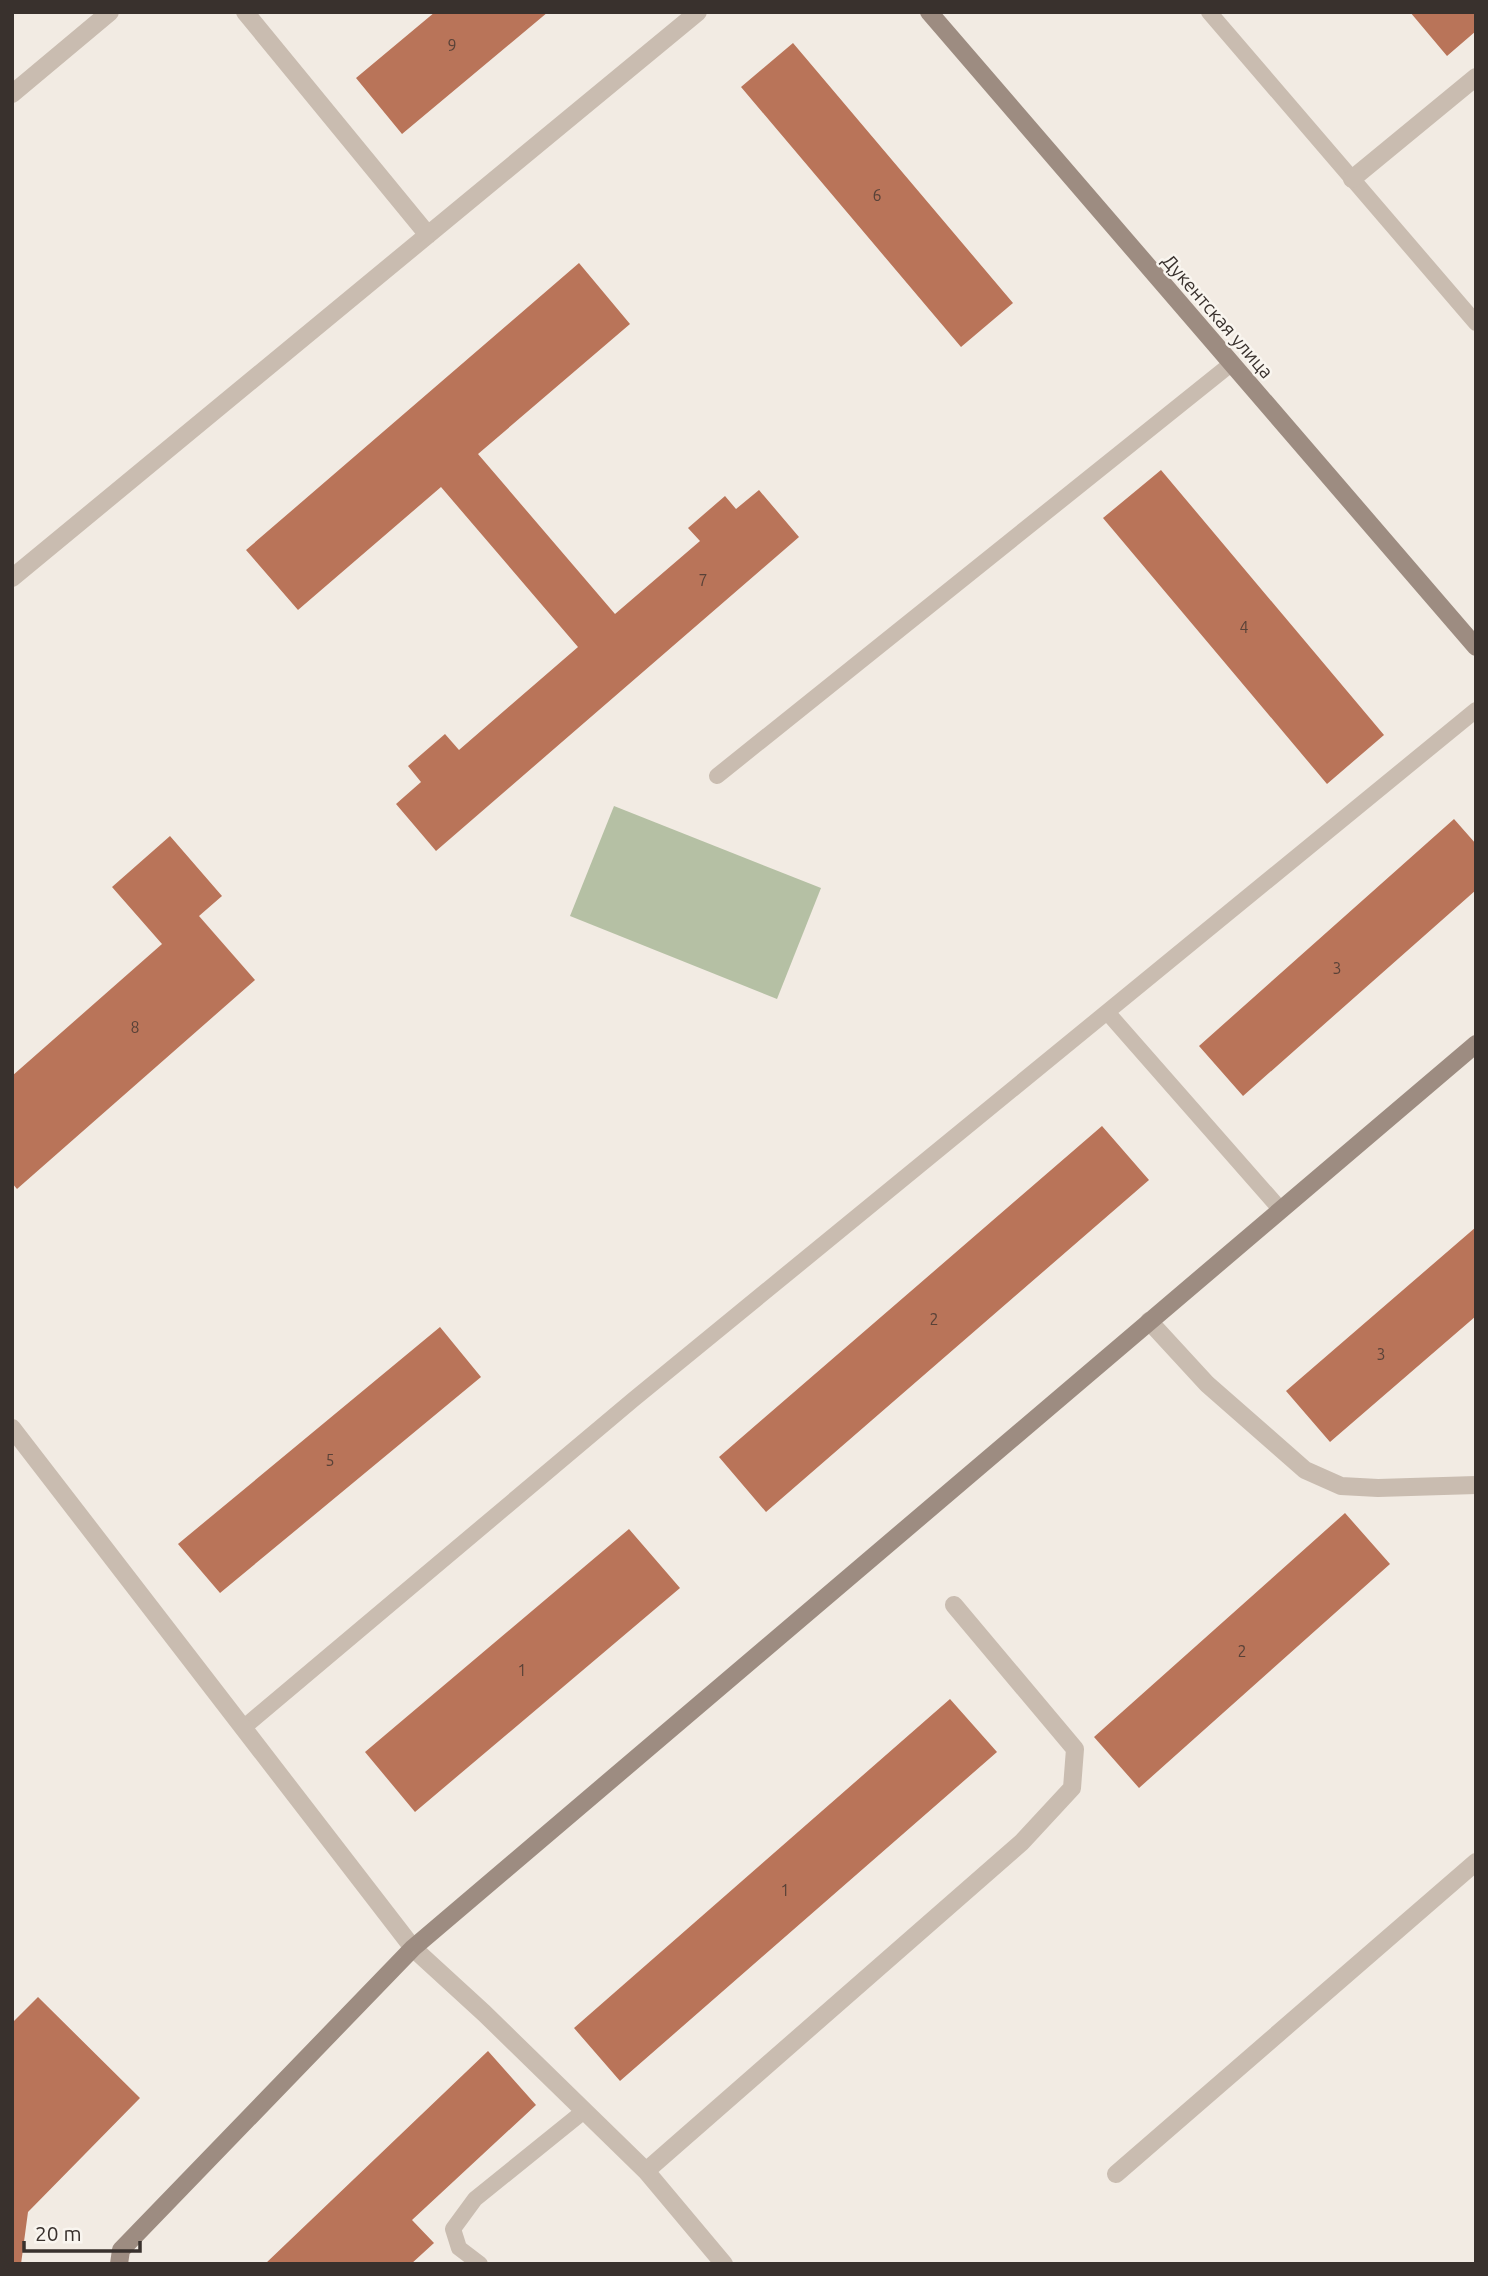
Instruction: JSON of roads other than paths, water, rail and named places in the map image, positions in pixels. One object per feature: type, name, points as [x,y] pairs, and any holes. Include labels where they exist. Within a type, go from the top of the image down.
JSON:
[{"type":"main road","name":"Дукентская улица","points":[[929,12],[1476,647]]},
{"type":"main road","points":[[119,2264],[121,2250],[413,1948],[1476,1044]]},
{"type":"street","points":[[12,94],[110,12]]},
{"type":"street","points":[[245,12],[428,234]]},
{"type":"street","points":[[12,578],[698,12]]},
{"type":"street","points":[[1352,179],[1476,77]]},
{"type":"street","points":[[1149,1321],[1207,1384],[1305,1470],[1341,1486],[1378,1489],[1421,1485],[1476,1485]]},
{"type":"street","points":[[12,1428],[413,1948],[646,2171],[724,2264]]},
{"type":"street","points":[[646,2171],[1022,1842],[1072,1788],[1075,1749],[954,1605]]},
{"type":"street","points":[[1115,2174],[1476,1862]]},
{"type":"lane","points":[[1209,12],[1476,323]]},
{"type":"lane","points":[[717,776],[1231,364]]},
{"type":"lane","points":[[243,1728],[645,1390],[1476,710]]},
{"type":"lane","points":[[1107,1012],[1280,1210]]},
{"type":"lane","points":[[480,2264],[459,2248],[453,2229],[475,2199],[584,2111]]}]
